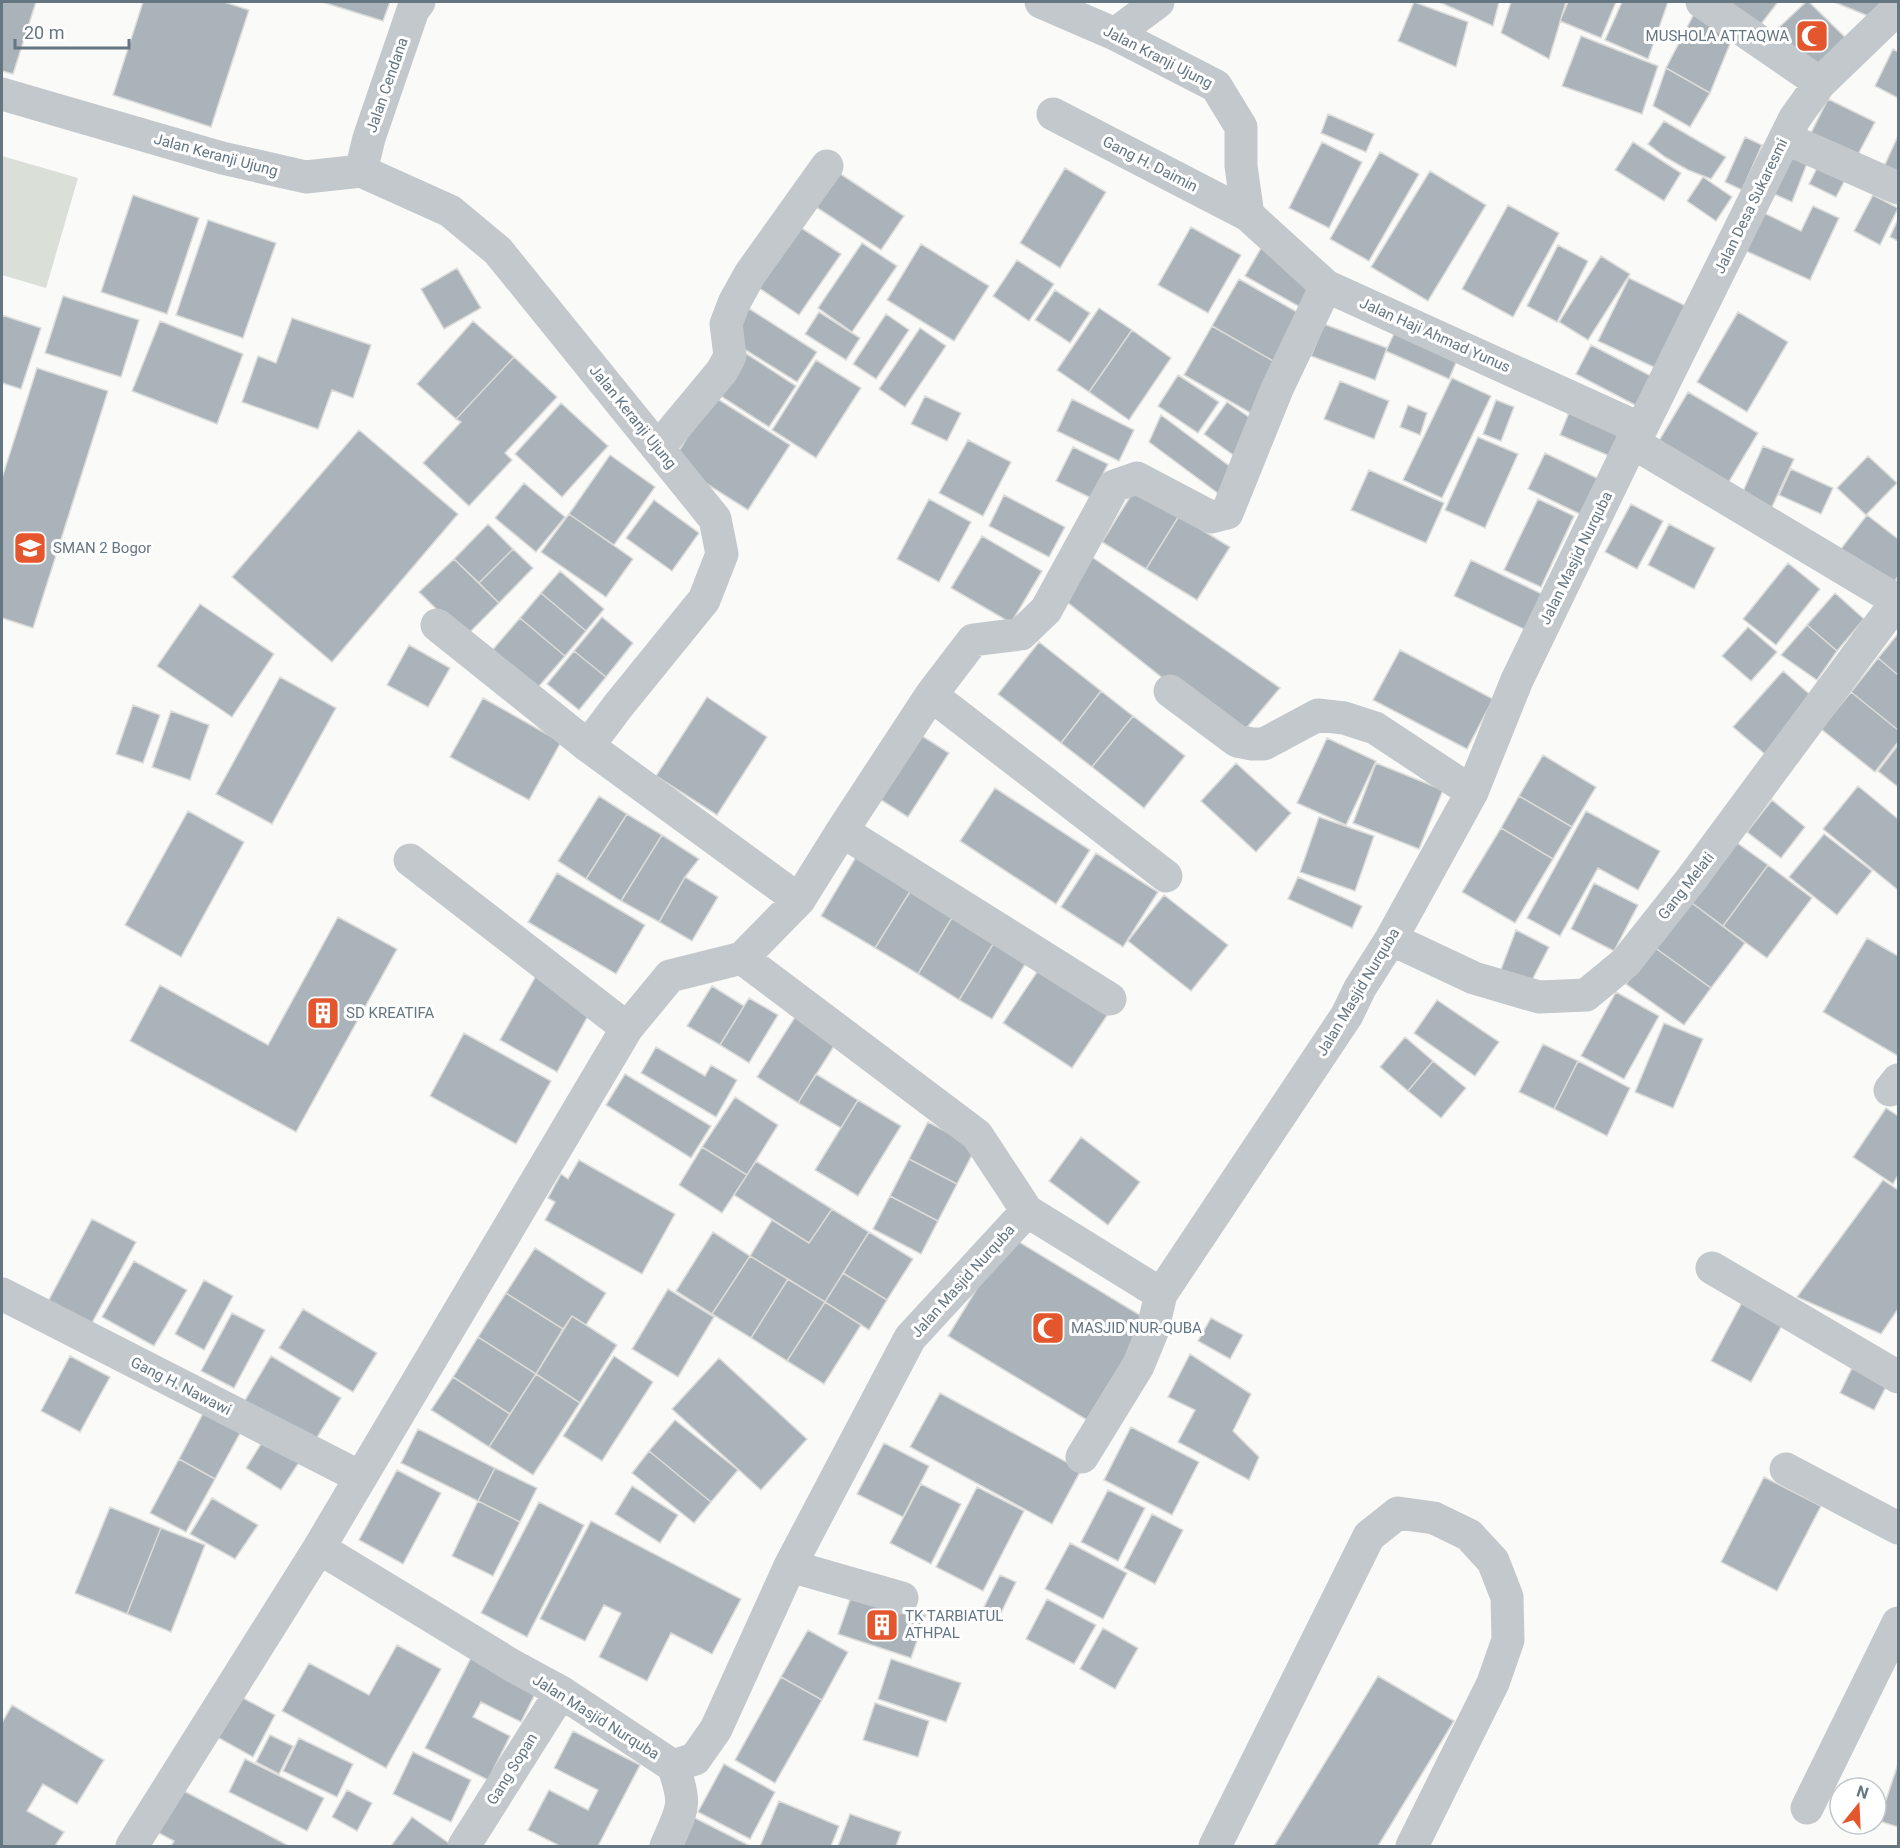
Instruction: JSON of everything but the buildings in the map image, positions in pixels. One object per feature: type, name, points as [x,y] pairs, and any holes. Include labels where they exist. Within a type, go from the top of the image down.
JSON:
[{"type":"street","name":"Jalan Cendana","points":[[361,171],[369,138],[413,10],[419,2]]},
{"type":"street","name":"Jalan Kranji Ujung","points":[[1041,2],[1115,34],[1216,86],[1241,127],[1241,166],[1248,215]]},
{"type":"street","points":[[1702,2],[1820,83]]},
{"type":"street","points":[[1115,34],[1156,3]]},
{"type":"street","name":"Jalan Desa Sukaresmi","points":[[1636,436],[1795,118],[1820,83],[1899,8]]},
{"type":"street","name":"Jalan Keranji Ujung","points":[[2,94],[222,158],[306,177],[361,171],[450,211],[498,251],[715,519],[722,554],[704,600],[588,746]]},
{"type":"street","name":"Gang H. Daimin","points":[[1053,114],[1248,215]]},
{"type":"street","points":[[1785,138],[1899,188]]},
{"type":"street","points":[[658,448],[722,370],[730,356],[726,324],[735,303],[750,274],[827,166]]},
{"type":"street","name":"Jalan Haji Ahmad Yunus","points":[[1248,215],[1326,286],[1636,436],[1898,601]]},
{"type":"street","points":[[132,1846],[318,1548],[627,1028],[670,976],[742,958],[799,900],[931,695],[973,640],[1021,634],[1046,610],[1114,486],[1137,478],[1211,517],[1227,513],[1277,389],[1326,286]]},
{"type":"street","name":"Jalan Masjid Nurquba","points":[[318,1548],[513,1666],[561,1692],[673,1766],[695,1759],[716,1729],[790,1566],[910,1338],[1027,1211],[1161,1293],[1347,1015],[1360,988],[1472,792],[1517,680],[1636,436]]},
{"type":"street","name":"Gang Melati","points":[[1390,939],[1474,978],[1507,988],[1539,997],[1586,995],[1626,962],[1683,890],[1898,601]]},
{"type":"street","points":[[437,625],[588,746],[799,900]]},
{"type":"street","points":[[1170,691],[1237,741],[1252,744],[1264,744],[1318,715],[1344,718],[1375,728],[1472,792]]},
{"type":"street","points":[[931,695],[1166,876]]},
{"type":"street","points":[[842,831],[1110,999]]},
{"type":"street","points":[[410,860],[627,1028]]},
{"type":"street","points":[[742,958],[977,1135],[1027,1211]]},
{"type":"street","points":[[1712,1268],[1899,1377]]},
{"type":"street","points":[[1082,1457],[1138,1366],[1152,1332],[1161,1293]]},
{"type":"street","name":"Gang H. Nawawi","points":[[2,1294],[360,1478]]},
{"type":"street","points":[[1786,1469],[1899,1528]]},
{"type":"street","points":[[1215,1846],[1369,1536],[1398,1513],[1434,1518],[1469,1534],[1493,1562],[1507,1597],[1508,1640],[1493,1683],[1412,1846]]},
{"type":"street","points":[[790,1566],[902,1598]]},
{"type":"street","points":[[1807,1808],[1899,1623]]},
{"type":"street","name":"Gang Sopan","points":[[464,1846],[561,1692]]},
{"type":"street","points":[[666,1846],[682,1808],[681,1790],[673,1766]]},
{"type":"shaded area","points":[[2,156],[78,178],[46,288],[2,275]]},
{"type":"place","name":"MUSHOLA ATTAQWA","points":[[1812,36]]},
{"type":"place","name":"SMAN 2 Bogor","points":[[30,548]]},
{"type":"place","name":"SD KREATIFA","points":[[323,1013]]},
{"type":"place","name":"MASJID NUR-QUBA","points":[[1048,1328]]},
{"type":"place","name":"TK TARBIATUL ATHPAL","points":[[882,1625]]}]
